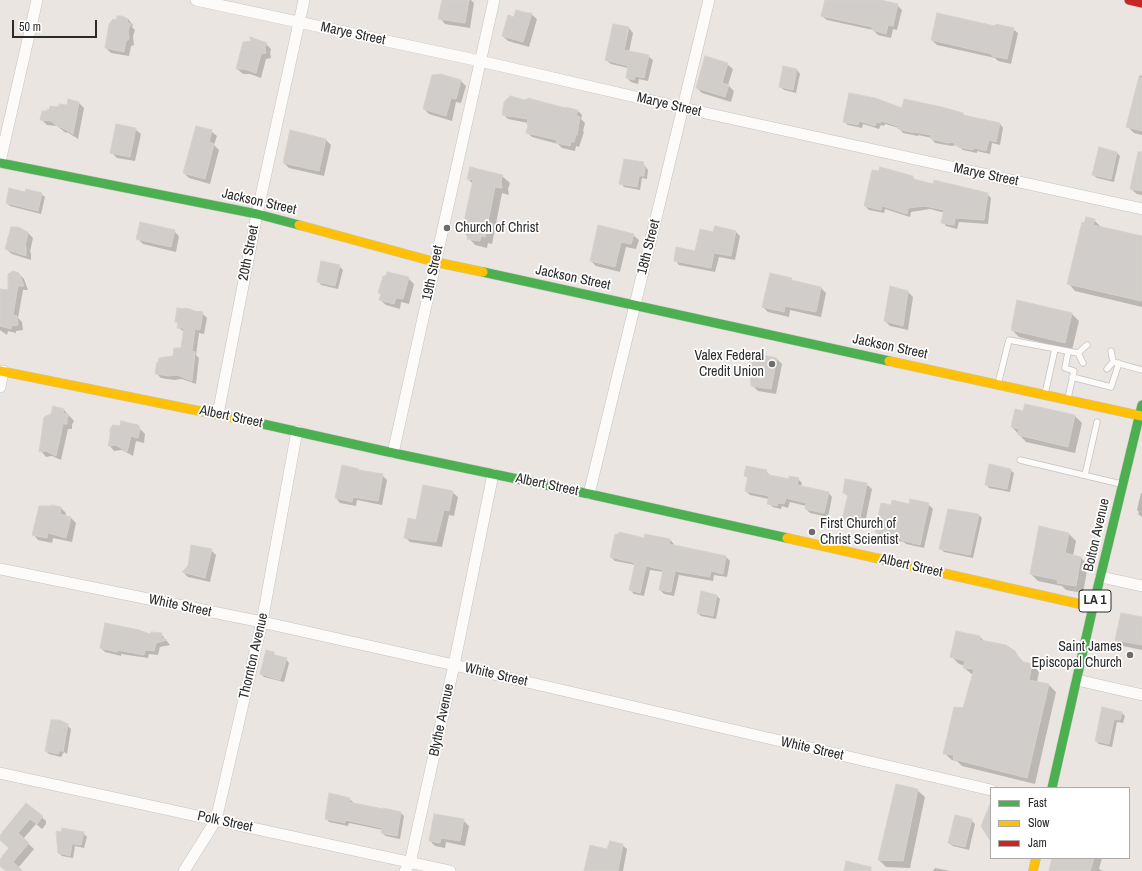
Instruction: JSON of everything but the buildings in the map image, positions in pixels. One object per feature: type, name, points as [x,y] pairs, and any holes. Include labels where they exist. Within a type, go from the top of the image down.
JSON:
[{"type":"main road","points":[[1129,0],[1142,3]]},
{"type":"main road","name":"Jackson Street","points":[[0,163],[257,214],[436,262],[1141,416]]},
{"type":"main road","name":"Albert Street","points":[[2,371],[218,414],[589,494],[1093,607]]},
{"type":"main road","name":"Bolton Avenue","points":[[1052,787],[1093,607],[1141,416],[1142,405]]},
{"type":"main road","points":[[1033,871],[1036,859]]},
{"type":"street","points":[[0,163],[37,0]]},
{"type":"street","name":"Marye Street","points":[[196,0],[480,61],[683,108],[1142,209]]},
{"type":"street","name":"20th Street","points":[[218,414],[257,214],[304,0]]},
{"type":"street","name":"19th Street","points":[[393,452],[494,0]]},
{"type":"street","name":"18th Street","points":[[589,494],[709,0]]},
{"type":"street","points":[[0,387],[2,371]]},
{"type":"street","name":"Thornton Avenue","points":[[184,871],[216,820],[262,622],[297,431]]},
{"type":"street","name":"Blythe Avenue","points":[[408,867],[454,666],[493,474]]},
{"type":"street","name":"White Street","points":[[0,569],[262,622],[990,790]]},
{"type":"street","points":[[1101,578],[1142,586]]},
{"type":"street","points":[[1077,680],[1142,695]]},
{"type":"street","name":"Polk Street","points":[[0,773],[216,820],[408,867],[450,871]]},
{"type":"lane","points":[[998,385],[1009,340],[1078,353],[1087,345]]},
{"type":"lane","points":[[1045,395],[1055,349]]},
{"type":"lane","points":[[1072,377],[1111,387],[1116,363],[1111,351]]},
{"type":"lane","points":[[1068,352],[1066,368],[1074,370],[1068,400]]},
{"type":"lane","points":[[1078,353],[1083,363]]},
{"type":"lane","points":[[1107,369],[1116,363],[1142,370]]},
{"type":"lane","points":[[1084,475],[1097,422]]},
{"type":"lane","points":[[1020,460],[1123,484]]},
{"type":"traffic: fast","points":[[0,163],[257,214],[299,225]]},
{"type":"traffic: fast","points":[[483,272],[889,361]]},
{"type":"traffic: fast","points":[[1052,787],[1093,607],[1142,405]]},
{"type":"traffic: fast","points":[[254,422],[787,538]]},
{"type":"traffic: slow","points":[[299,225],[435,262],[483,272]]},
{"type":"traffic: slow","points":[[889,361],[1142,416]]},
{"type":"traffic: slow","points":[[0,371],[254,422]]},
{"type":"traffic: slow","points":[[787,538],[1093,607]]},
{"type":"traffic: slow","points":[[1033,871],[1036,859]]},
{"type":"traffic: jam","points":[[1129,0],[1142,3]]},
{"type":"place","name":"Church of Christ","points":[[447,228]]},
{"type":"place","name":"Valex Federal Credit Union","points":[[772,364]]},
{"type":"place","name":"First Church of Christ Scientist","points":[[812,532]]},
{"type":"place","name":"Saint James Episcopal Church","points":[[1130,655]]}]
